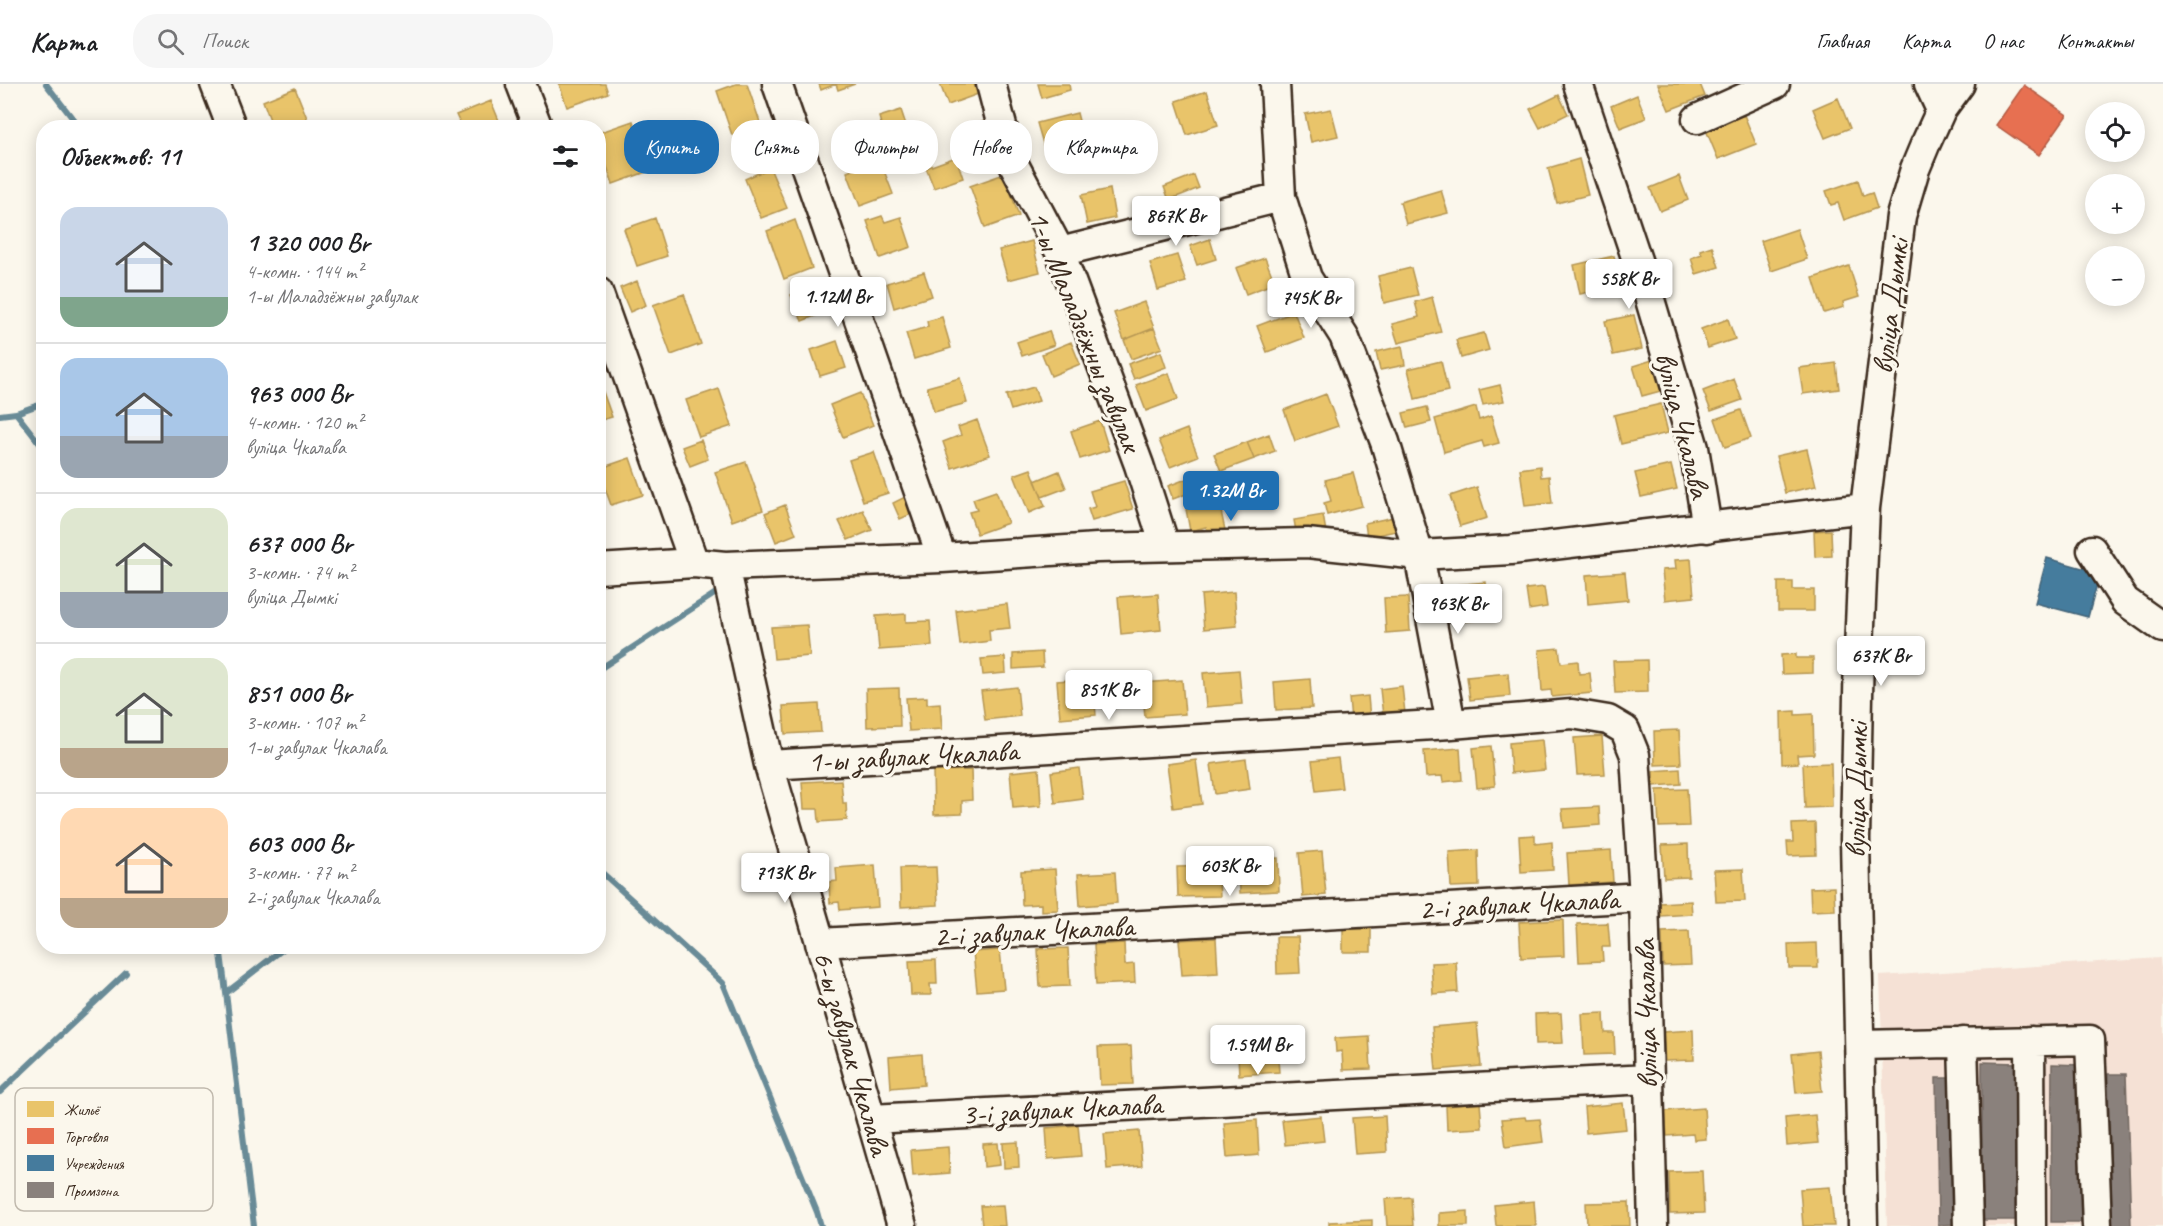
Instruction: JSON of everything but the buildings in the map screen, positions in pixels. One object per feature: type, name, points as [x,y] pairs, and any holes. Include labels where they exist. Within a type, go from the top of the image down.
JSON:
[{"type":"street","points":[[215,84],[229,120]]},
{"type":"street","points":[[522,84],[535,120]]},
{"type":"street","points":[[777,84],[942,558]]},
{"type":"street","name":"1-ы Маладзёжны завулак","points":[[991,84],[1010,157],[1060,252],[1139,465],[1165,546]]},
{"type":"street","points":[[1275,84],[1281,197],[1307,278],[1344,336],[1385,442],[1419,555],[1451,724]]},
{"type":"street","name":"вуліца Чкалава","points":[[1578,84],[1648,293],[1695,448],[1707,528]]},
{"type":"street","points":[[1697,119],[1775,84]]},
{"type":"street","points":[[1929,84],[1941,110]]},
{"type":"street","name":"вуліца Дымкі","points":[[1863,1226],[1855,839],[1865,508],[1901,216],[1925,145],[1941,110],[1960,84]]},
{"type":"street","points":[[1060,252],[1281,197]]},
{"type":"street","points":[[606,315],[694,564]]},
{"type":"street","points":[[606,569],[694,564],[725,566],[942,558],[1097,548],[1307,543],[1419,555],[1511,550],[1865,508]]},
{"type":"street","points":[[2092,550],[2125,601],[2163,628]]},
{"type":"street","name":"6-ы завулак Чкалава","points":[[725,566],[770,765],[902,1226]]},
{"type":"street","name":"вуліца Чкалава","points":[[1451,724],[1572,714],[1608,720],[1624,730],[1635,755],[1644,897],[1653,1226]]},
{"type":"street","name":"1-ы завулак Чкалава","points":[[770,765],[1451,724]]},
{"type":"street","name":"2-і завулак Чкалава","points":[[820,943],[1644,897]]},
{"type":"street","points":[[1860,1045],[2090,1040],[2097,1226]]},
{"type":"street","points":[[2030,1041],[2031,1226]]},
{"type":"street","points":[[1963,1042],[1968,1226]]},
{"type":"street","name":"3-і завулак Чкалава","points":[[871,1119],[1648,1079]]},
{"type":"shaded area","points":[[2160,958],[2163,996],[2163,1226],[1887,1226],[1880,976]]},
{"type":"waterway","points":[[46,84],[74,120]]},
{"type":"waterway","points":[[16,413],[36,406]]},
{"type":"waterway","points":[[0,415],[16,413],[36,439]]},
{"type":"waterway","points":[[606,665],[719,591]]},
{"type":"waterway","points":[[606,876],[723,983],[821,1226]]},
{"type":"waterway","points":[[221,954],[226,993],[277,954]]},
{"type":"waterway","points":[[0,1092],[126,973]]},
{"type":"waterway","points":[[226,993],[254,1226]]}]
